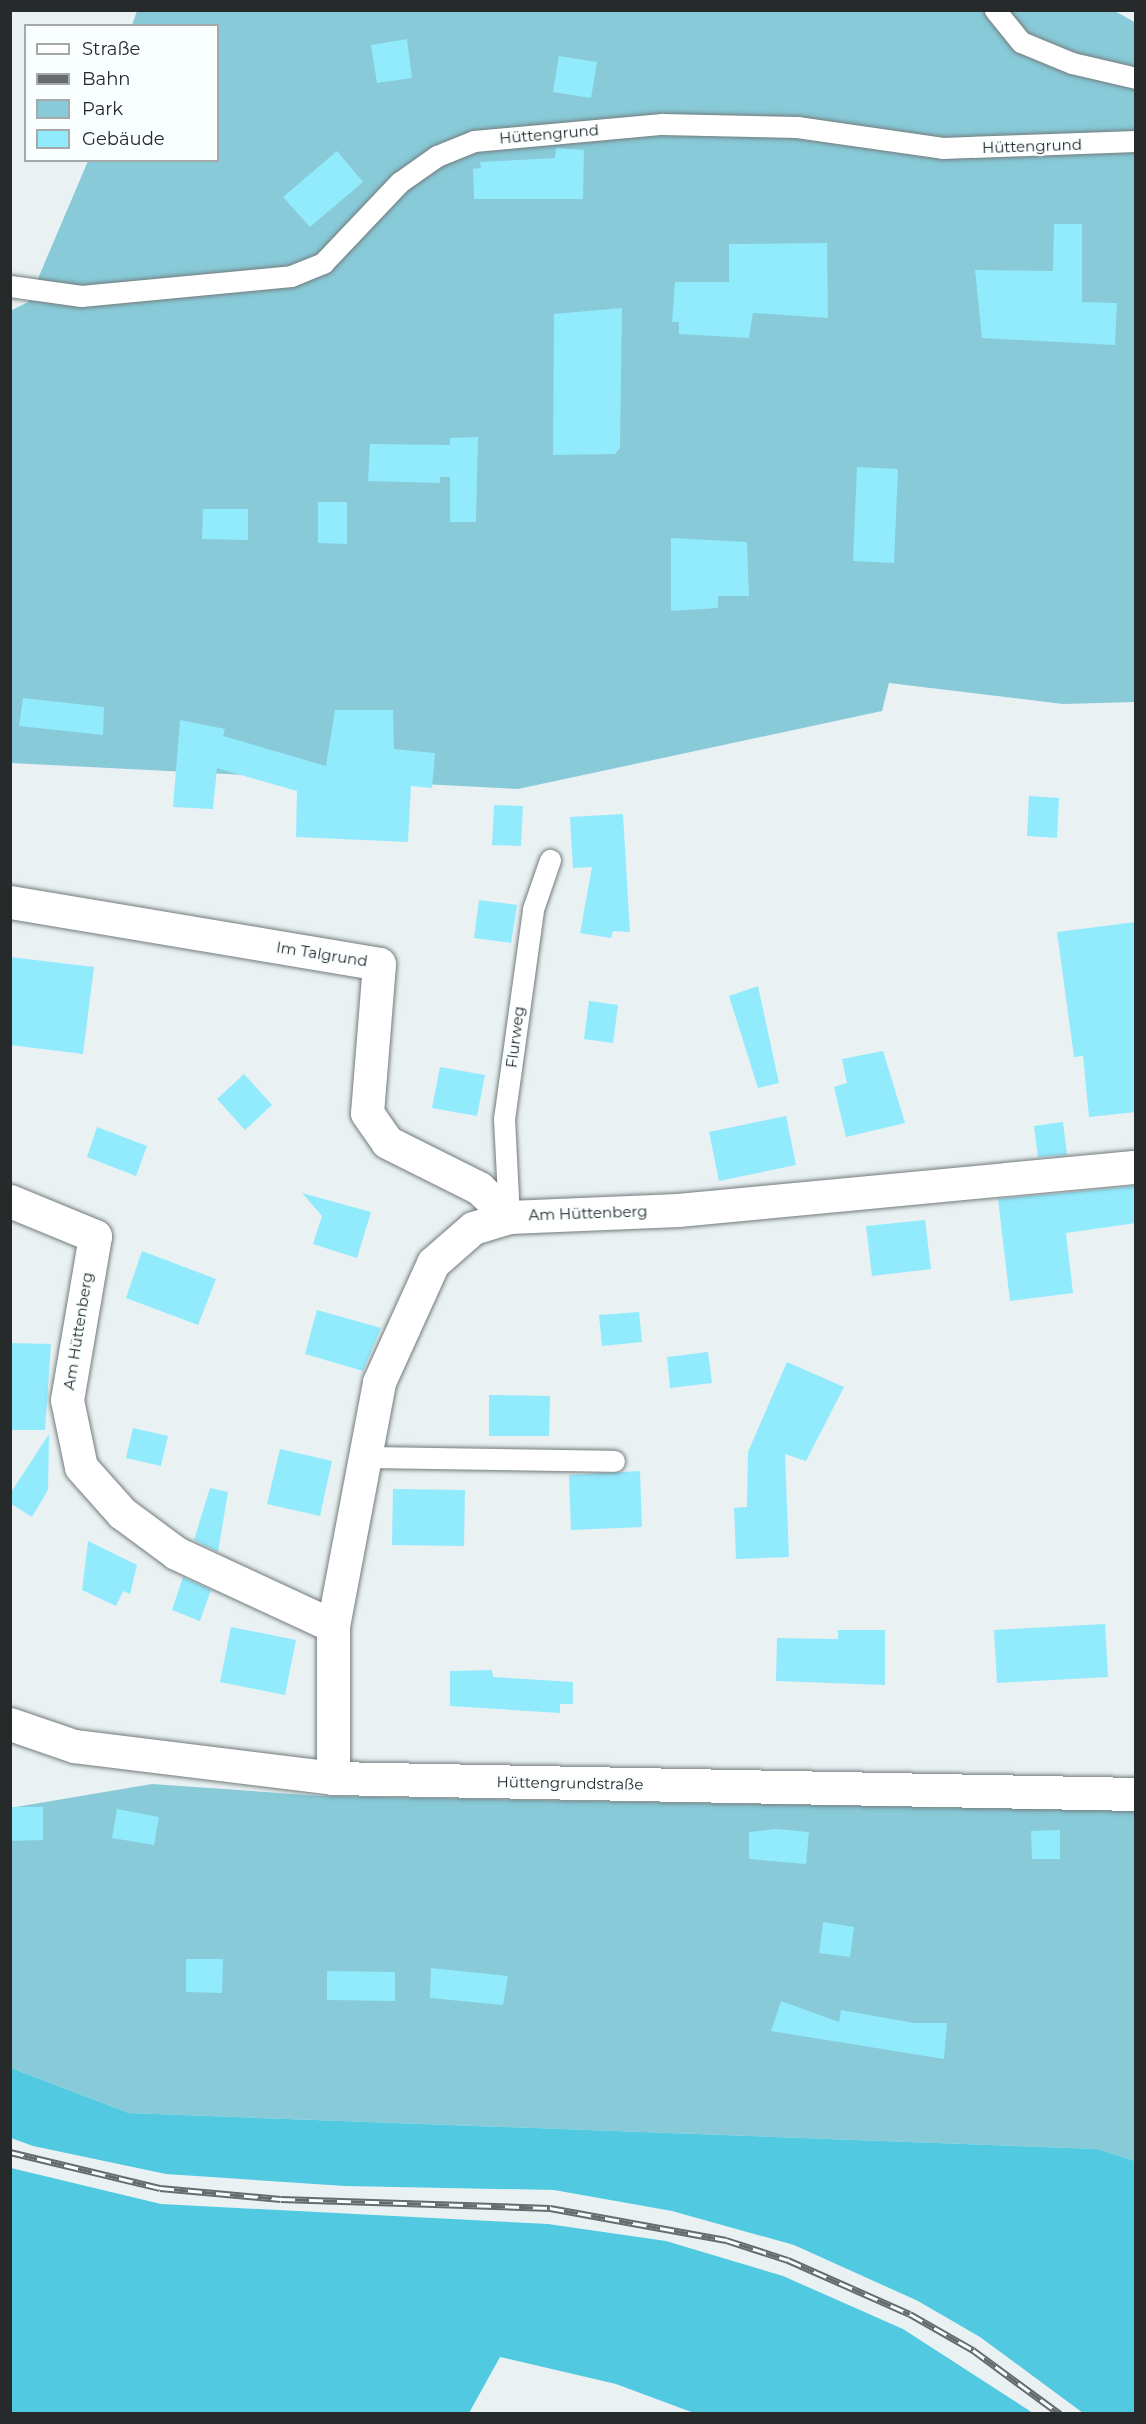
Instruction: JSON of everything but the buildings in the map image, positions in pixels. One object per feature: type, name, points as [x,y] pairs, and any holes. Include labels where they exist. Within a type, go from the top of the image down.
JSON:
[{"type":"street","name":"Im Talgrund","points":[[10,902],[379,964],[367,1113],[387,1142],[479,1188],[509,1217]]},
{"type":"street","name":"Am Hüttenberg","points":[[333,1778],[333,1626],[379,1382],[433,1263],[473,1228],[509,1217],[678,1210],[1136,1167]]},
{"type":"street","name":"Am Hüttenberg","points":[[10,1201],[94,1236],[68,1400],[81,1467],[122,1513],[176,1553],[333,1626]]},
{"type":"street","name":"Hüttengrundstraße","points":[[10,1724],[74,1746],[333,1778],[1136,1794]]},
{"type":"lane","points":[[994,10],[1021,42],[1072,63],[1136,78]]},
{"type":"lane","name":"Hüttengrund","points":[[10,286],[81,296],[291,276],[324,263],[400,182],[437,156],[474,141],[662,124],[797,127],[942,148],[1136,141]]},
{"type":"lane","name":"Flurweg","points":[[509,1217],[504,1119],[533,909],[550,860]]},
{"type":"lane","points":[[364,1457],[614,1461]]},
{"type":"green space","points":[[137,11],[1115,11],[1136,23],[1135,702],[1063,704],[889,683],[882,711],[518,789],[11,763],[10,311],[28,302],[88,162],[219,162],[219,24],[132,24]]},
{"type":"green space","points":[[152,1784],[322,1796],[1135,1811],[1135,2161],[1097,2149],[129,2113],[11,2068],[10,1808]]},
{"type":"shaded area","points":[[11,2068],[129,2113],[1097,2149],[1135,2161],[1135,2413],[1083,2413],[980,2337],[918,2301],[794,2245],[672,2211],[554,2190],[345,2186],[166,2174],[33,2146],[11,2138]]},
{"type":"shaded area","points":[[11,2168],[161,2204],[548,2224],[666,2241],[783,2276],[903,2329],[1033,2413],[694,2413],[616,2384],[500,2357],[469,2413],[11,2413]]},
{"type":"railway","points":[[10,2152],[160,2188],[281,2199],[550,2208],[726,2240],[788,2260],[910,2314],[973,2350],[1060,2414]]}]
